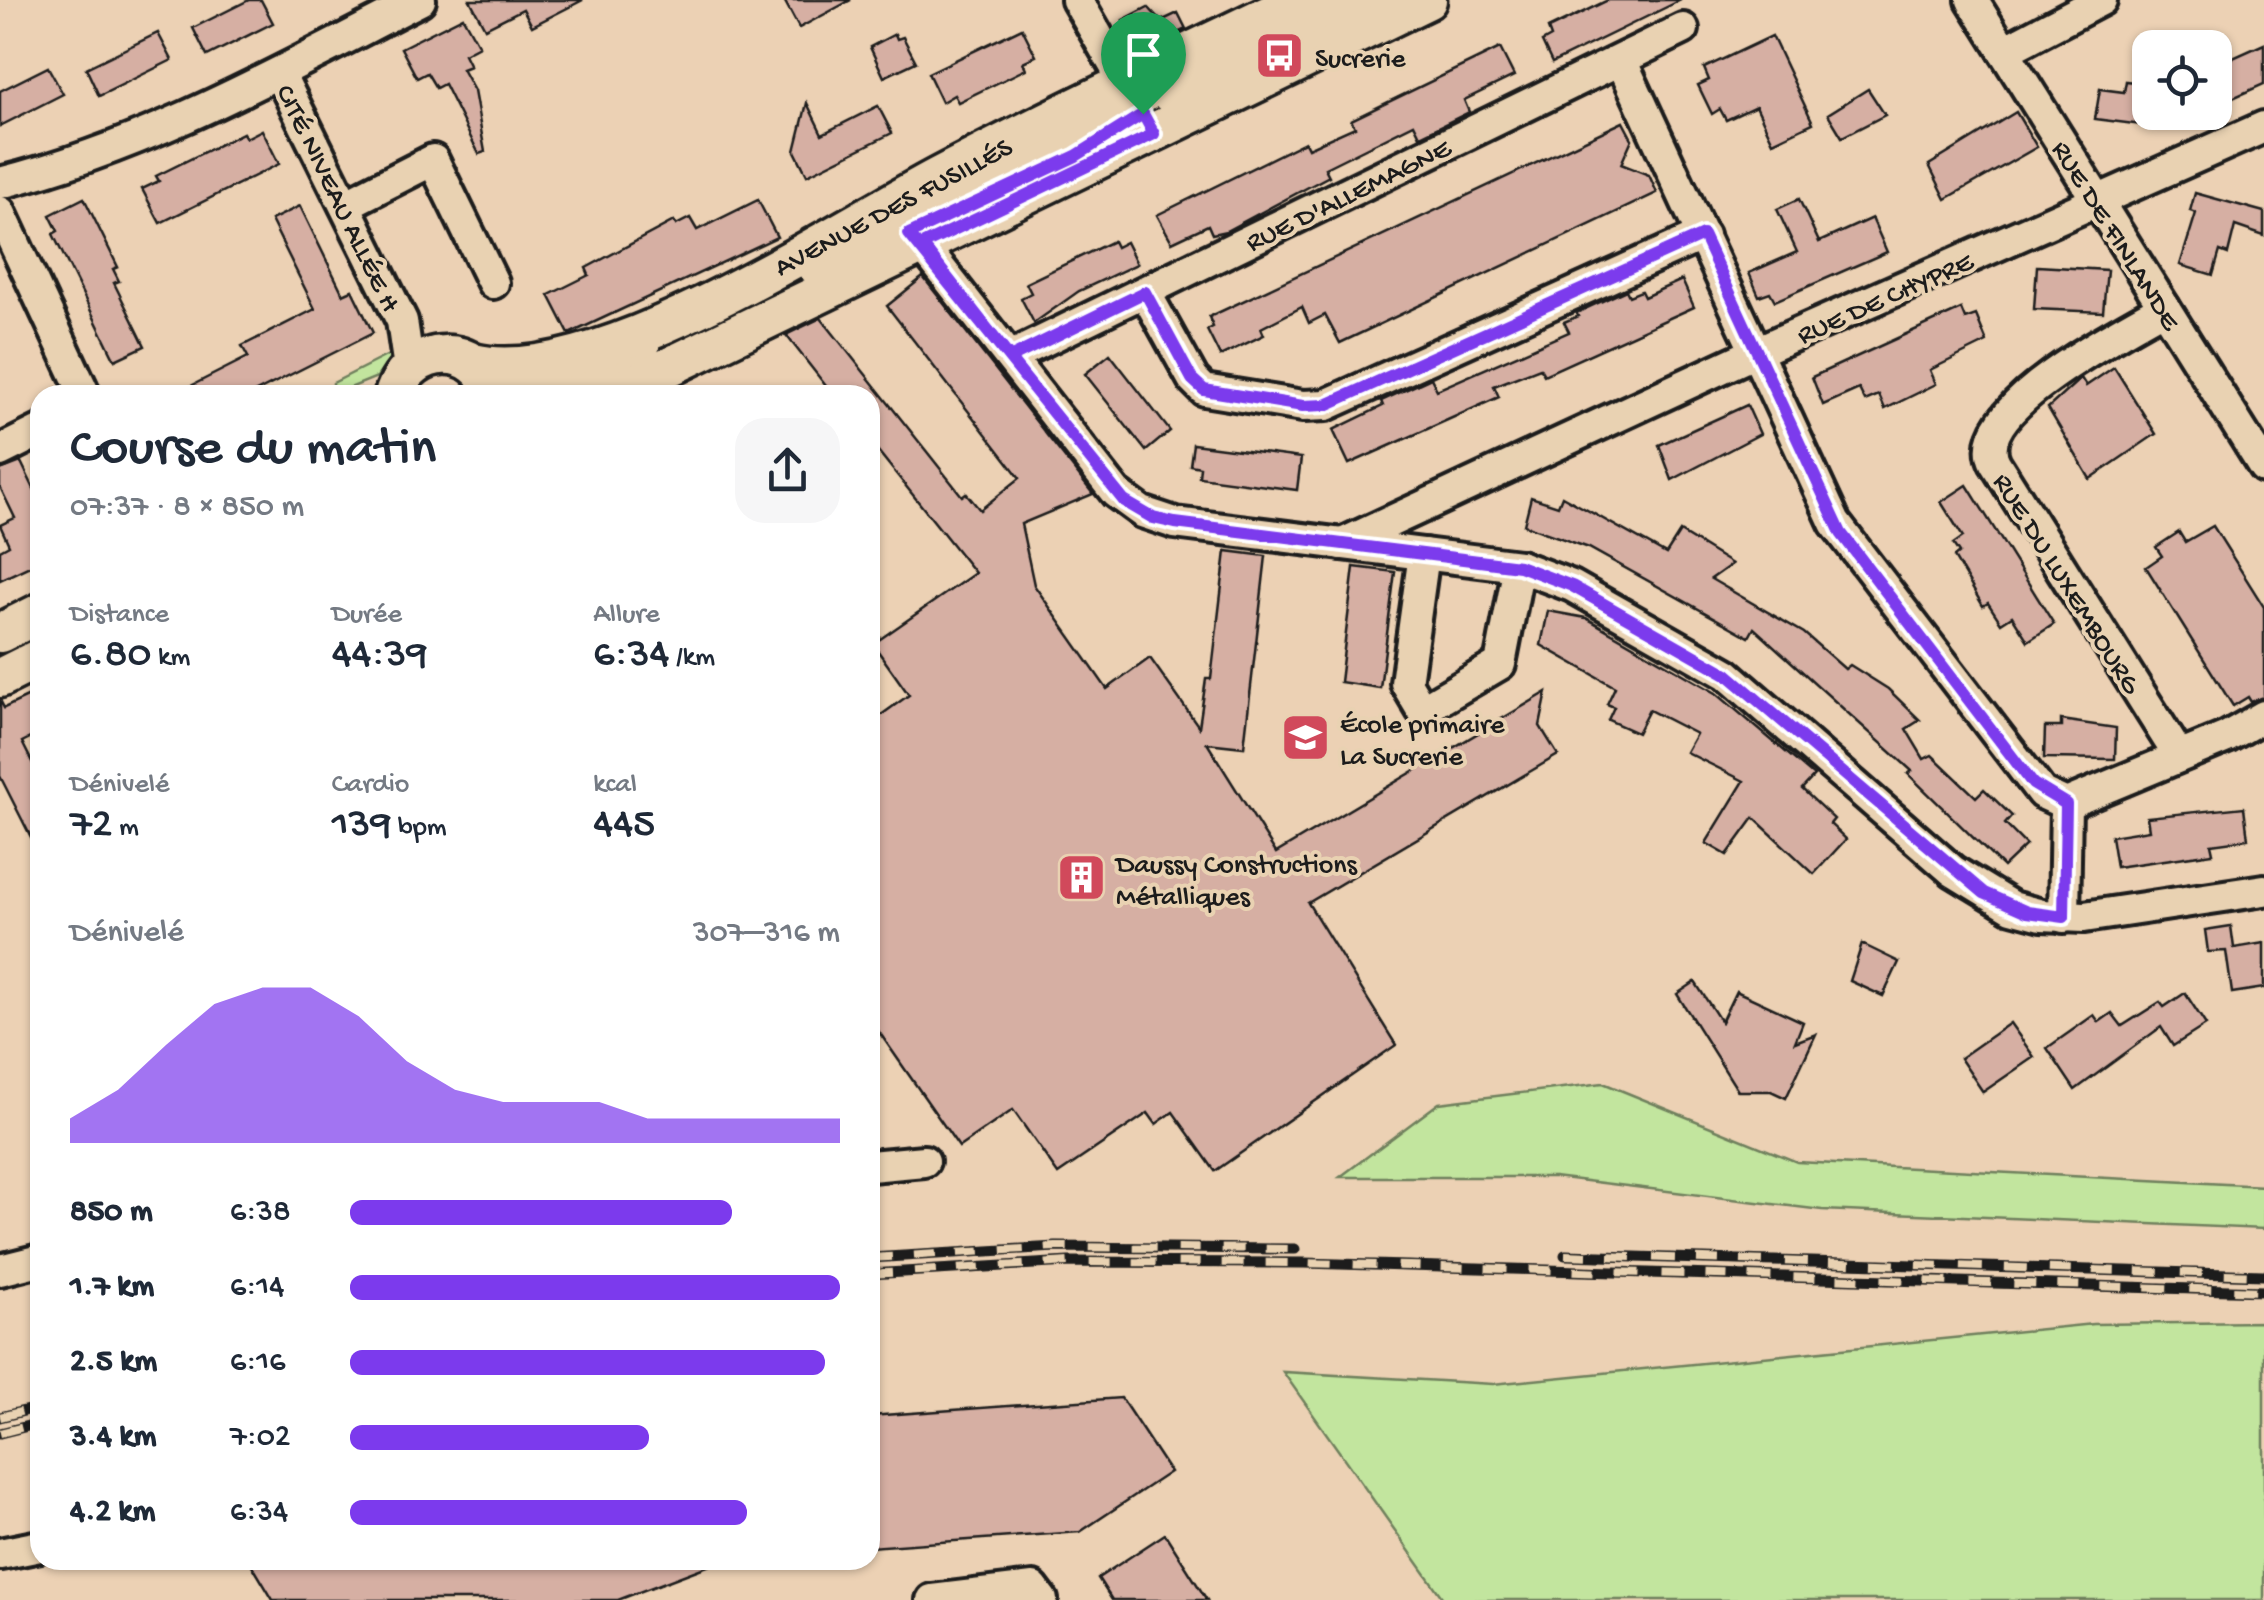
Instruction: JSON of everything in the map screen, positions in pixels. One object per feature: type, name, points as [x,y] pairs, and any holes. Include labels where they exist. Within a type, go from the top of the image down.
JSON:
[{"type":"main road","name":"AVENUE DES FUSILLÉS","points":[[629,385],[898,232],[1140,109],[1299,0]]},
{"type":"main road","name":"AVENUE DES FUSILLÉS","points":[[424,371],[518,368],[602,349],[898,232],[940,176],[1140,109],[1426,0]]},
{"type":"main road","points":[[392,385],[424,371],[487,377],[491,385]]},
{"type":"main road","points":[[0,633],[30,618]]},
{"type":"main road","points":[[0,678],[30,663]]},
{"type":"street","points":[[0,183],[110,151],[278,73],[420,0]]},
{"type":"street","points":[[1077,0],[1140,109]]},
{"type":"street","points":[[1140,109],[1178,74],[1333,0]]},
{"type":"street","points":[[1140,109],[1308,25],[1377,0]]},
{"type":"street","name":"RUE DE FINLANDE","points":[[1972,0],[2264,467]]},
{"type":"street","points":[[2004,50],[2101,0]]},
{"type":"street","name":"RUE D'ALLEMAGNE","points":[[1010,358],[1683,29]]},
{"type":"street","points":[[1621,60],[1841,533],[2033,784],[2066,804]]},
{"type":"street","name":"CITÉ NIVEAU ALLÉE H","points":[[278,73],[424,371]]},
{"type":"street","name":"RUE DE CHYPRE","points":[[1342,544],[1756,352],[2264,127]]},
{"type":"street","points":[[345,205],[434,160],[493,283]]},
{"type":"street","points":[[0,212],[80,385]]},
{"type":"street","points":[[898,232],[1010,358],[1133,508],[1175,523],[1519,566],[1572,586],[1727,674],[1984,893],[2027,912],[2064,917],[2264,890]]},
{"type":"street","points":[[543,385],[581,377],[898,232]]},
{"type":"street","points":[[586,385],[898,232]]},
{"type":"street","points":[[1145,292],[1192,379],[1204,390],[1303,406],[1326,405],[1703,235]]},
{"type":"street","name":"RUE DU LUXEMBOURG","points":[[2164,307],[2034,387],[1994,434],[1990,448],[2179,756]]},
{"type":"street","points":[[0,451],[30,436]]},
{"type":"street","points":[[1424,554],[1406,683],[1422,710],[1500,664],[1519,566]]},
{"type":"street","points":[[0,650],[30,635]]},
{"type":"street","points":[[0,662],[30,647]]},
{"type":"street","points":[[2066,804],[2264,716]]},
{"type":"street","points":[[2064,917],[2066,804]]},
{"type":"street","points":[[880,1165],[924,1161]]},
{"type":"street","points":[[0,1270],[30,1262]]},
{"type":"street","points":[[0,1554],[30,1548]]},
{"type":"street","points":[[932,1600],[1034,1588],[1042,1600]]},
{"type":"green space","points":[[396,351],[377,377],[357,385],[333,383]]},
{"type":"green space","points":[[1603,1083],[1797,1162],[2264,1186],[2264,1229],[1822,1210],[1554,1177],[1340,1177],[1439,1103]]},
{"type":"green space","points":[[2264,1322],[2264,1600],[1444,1600],[1283,1372],[1493,1384],[2093,1324]]},
{"type":"building","points":[[249,0],[261,0],[273,23],[207,56],[193,28]]},
{"type":"building","points":[[470,0],[583,0],[532,26],[523,9],[485,28]]},
{"type":"building","points":[[784,0],[851,0],[799,28]]},
{"type":"building","points":[[1608,0],[1681,0],[1552,63],[1542,42],[1551,37],[1548,29]]},
{"type":"building","points":[[1148,7],[1161,21],[1178,13],[1186,29],[1140,51],[1123,20]]},
{"type":"building","points":[[463,17],[479,46],[464,54],[470,66],[462,69],[474,91],[485,152],[479,154],[444,84],[436,88],[427,73],[417,78],[401,48]]},
{"type":"building","points":[[1022,28],[1036,56],[1023,62],[1026,69],[958,102],[954,95],[942,102],[928,73]]},
{"type":"building","points":[[158,33],[172,60],[99,96],[86,68]]},
{"type":"building","points":[[895,34],[897,39],[903,37],[916,62],[884,77],[870,47]]},
{"type":"building","points":[[1772,36],[1813,123],[1773,142],[1756,106],[1726,120],[1720,109],[1712,114],[1698,85],[1709,80],[1704,68]]},
{"type":"building","points":[[2264,44],[2264,84],[2232,98],[2232,58]]},
{"type":"building","points":[[1500,48],[1514,76],[1464,100],[1469,112],[1420,136],[1414,124],[1325,168],[1329,176],[1226,231],[1212,234],[1208,225],[1172,242],[1157,215],[1305,142],[1308,148],[1355,127],[1351,120]]},
{"type":"building","points":[[48,67],[63,94],[0,126],[0,91]]},
{"type":"building","points":[[2126,81],[2132,82],[2132,124],[2095,119],[2100,89],[2124,92]]},
{"type":"building","points":[[1868,89],[1885,115],[1842,137],[1828,114]]},
{"type":"building","points":[[807,103],[822,134],[878,106],[892,133],[807,175],[795,151]]},
{"type":"building","points":[[2016,112],[2037,147],[1946,199],[1929,165]]},
{"type":"building","points":[[1623,122],[1632,139],[1621,164],[1649,175],[1657,193],[1340,343],[1325,315],[1309,323],[1302,307],[1261,328],[1264,335],[1220,356],[1207,330],[1213,327],[1209,317]]},
{"type":"building","points":[[262,130],[279,164],[160,223],[142,189],[159,181],[156,176],[243,133],[246,138]]},
{"type":"building","points":[[2195,193],[2264,212],[2264,236],[2235,226],[2228,254],[2220,251],[2213,275],[2180,265],[2196,213],[2190,211]]},
{"type":"building","points":[[84,198],[118,267],[113,269],[119,281],[114,283],[145,346],[115,360],[53,234],[58,231],[50,215]]},
{"type":"building","points":[[1799,199],[1819,242],[1872,218],[1887,252],[1775,301],[1770,292],[1759,296],[1749,273],[1797,252],[1777,209]]},
{"type":"building","points":[[758,200],[777,237],[569,334],[549,295],[589,275],[586,268],[674,221],[676,225],[690,218],[697,230]]},
{"type":"building","points":[[300,206],[343,294],[352,290],[373,333],[270,385],[193,385],[248,357],[242,346],[315,309],[271,220]]},
{"type":"building","points":[[1113,241],[1116,247],[1126,242],[1137,264],[1079,291],[1034,323],[1021,298],[1031,293],[1026,283]]},
{"type":"building","points":[[2037,266],[2107,270],[2103,312],[2034,309]]},
{"type":"building","name":"Daussy Constructions Métalliques","points":[[923,277],[1093,494],[1021,524],[1034,585],[1107,689],[1150,658],[1199,727],[1206,679],[1211,679],[1226,551],[1266,556],[1244,747],[1207,743],[1276,853],[1547,692],[1540,726],[1558,755],[1308,903],[1396,1045],[1215,1171],[1173,1112],[1156,1124],[1148,1113],[1058,1174],[1013,1110],[959,1147],[880,1033],[880,716],[909,695],[880,654],[880,639],[975,573],[880,454],[880,392],[962,496],[966,493],[980,510],[1020,478],[887,306]]},
{"type":"building","points":[[1682,280],[1694,307],[1544,375],[1540,368],[1494,386],[1499,397],[1349,464],[1333,430],[1383,406],[1381,401],[1431,378],[1437,390],[1569,332],[1564,322],[1578,316],[1576,313],[1626,290],[1629,296],[1641,291],[1644,297]]},
{"type":"building","points":[[1961,309],[1965,319],[1976,315],[1987,342],[1930,370],[1936,384],[1885,409],[1879,395],[1865,401],[1859,389],[1823,405],[1812,377]]},
{"type":"building","name":"Daussy Constructions Métalliques","points":[[821,318],[874,385],[825,385],[786,335]]},
{"type":"building","points":[[1110,354],[1170,431],[1146,451],[1085,374]]},
{"type":"building","points":[[2114,367],[2156,434],[2090,479],[2048,408],[2081,378],[2086,386]]},
{"type":"building","points":[[1747,405],[1760,434],[1672,480],[1659,445]]},
{"type":"building","points":[[1193,444],[1301,458],[1297,490],[1199,477],[1200,467],[1190,465]]},
{"type":"building","points":[[21,462],[30,480],[30,566],[0,580],[0,550],[9,545],[0,525],[15,518],[0,487],[0,470]]},
{"type":"building","points":[[1967,485],[2054,624],[2028,641],[2012,616],[2001,623],[1988,603],[1983,606],[1954,557],[1959,553],[1953,544],[1963,537],[1941,502]]},
{"type":"building","points":[[1562,496],[1666,554],[1680,532],[1732,564],[1711,579],[1804,633],[1845,669],[1850,665],[1888,689],[1920,720],[1906,729],[1924,759],[1932,755],[1976,797],[1984,789],[2012,816],[2005,824],[2026,845],[2003,867],[1908,774],[1912,771],[1754,628],[1749,637],[1589,548],[1524,525],[1531,497],[1558,506]]},
{"type":"building","points":[[2213,526],[2264,607],[2264,697],[2251,702],[2248,697],[2233,706],[2146,567],[2162,556],[2156,547],[2179,532],[2185,542]]},
{"type":"building","points":[[1354,567],[1395,572],[1380,688],[1340,682]]},
{"type":"building","points":[[1548,611],[1586,618],[1716,693],[1814,776],[1802,789],[1834,819],[1830,824],[1846,839],[1814,874],[1754,818],[1727,855],[1706,843],[1744,781],[1686,752],[1696,734],[1649,710],[1637,733],[1608,720],[1614,707],[1607,704],[1615,687],[1541,645]]},
{"type":"building","points":[[30,696],[30,738],[22,742],[30,758],[30,835],[0,776],[0,700],[4,708]]},
{"type":"building","points":[[2061,720],[2116,728],[2115,759],[2044,758],[2045,727],[2061,727]]},
{"type":"building","points":[[2244,807],[2248,839],[2211,844],[2213,853],[2116,867],[2111,836],[2149,830],[2147,817]]},
{"type":"building","points":[[2231,926],[2234,948],[2264,943],[2264,988],[2232,993],[2226,951],[2208,952],[2205,930]]},
{"type":"building","points":[[1862,944],[1899,962],[1883,996],[1850,981]]},
{"type":"building","points":[[1695,982],[1721,1022],[1736,991],[1803,1022],[1795,1042],[1816,1034],[1786,1098],[1771,1091],[1738,1091],[1677,994]]},
{"type":"building","points":[[2185,993],[2206,1025],[2173,1046],[2161,1027],[2075,1090],[2047,1048],[2094,1015],[2099,1022],[2112,1013],[2122,1026],[2160,1002],[2164,1007]]},
{"type":"building","points":[[2010,1023],[2034,1057],[1983,1092],[1960,1058]]},
{"type":"building","points":[[1121,1398],[1170,1472],[1080,1532],[880,1546],[880,1415]]},
{"type":"building","points":[[1165,1534],[1207,1600],[1112,1600],[1098,1578]]},
{"type":"building","points":[[255,1570],[697,1570],[618,1600],[273,1600]]},
{"type":"railway","points":[[880,1257],[1056,1247],[1295,1249]]},
{"type":"railway","points":[[1565,1255],[2264,1275]]},
{"type":"railway","points":[[880,1273],[1069,1262],[1304,1263],[2264,1291]]},
{"type":"railway","points":[[0,1417],[30,1410]]},
{"type":"railway","points":[[0,1433],[30,1426]]},
{"type":"place","name":"Sucrerie","points":[[1280,56]]},
{"type":"place","name":"École primaire La Sucrerie","points":[[1305,738]]},
{"type":"place","name":"Daussy Constructions Métalliques","points":[[1081,878]]},
{"type":"route","points":[[1143,114],[1096,146],[909,234],[922,245],[944,273],[1010,358],[1124,501],[1153,518],[1175,523],[1519,566],[1558,578],[1708,662],[1743,686],[1968,882],[2012,907],[2064,917],[2066,804],[2042,793],[2033,784],[1841,533],[1703,235],[1326,405],[1303,406],[1204,390],[1192,379],[1145,292],[1010,358],[922,245],[1154,134],[1143,114]]}]
